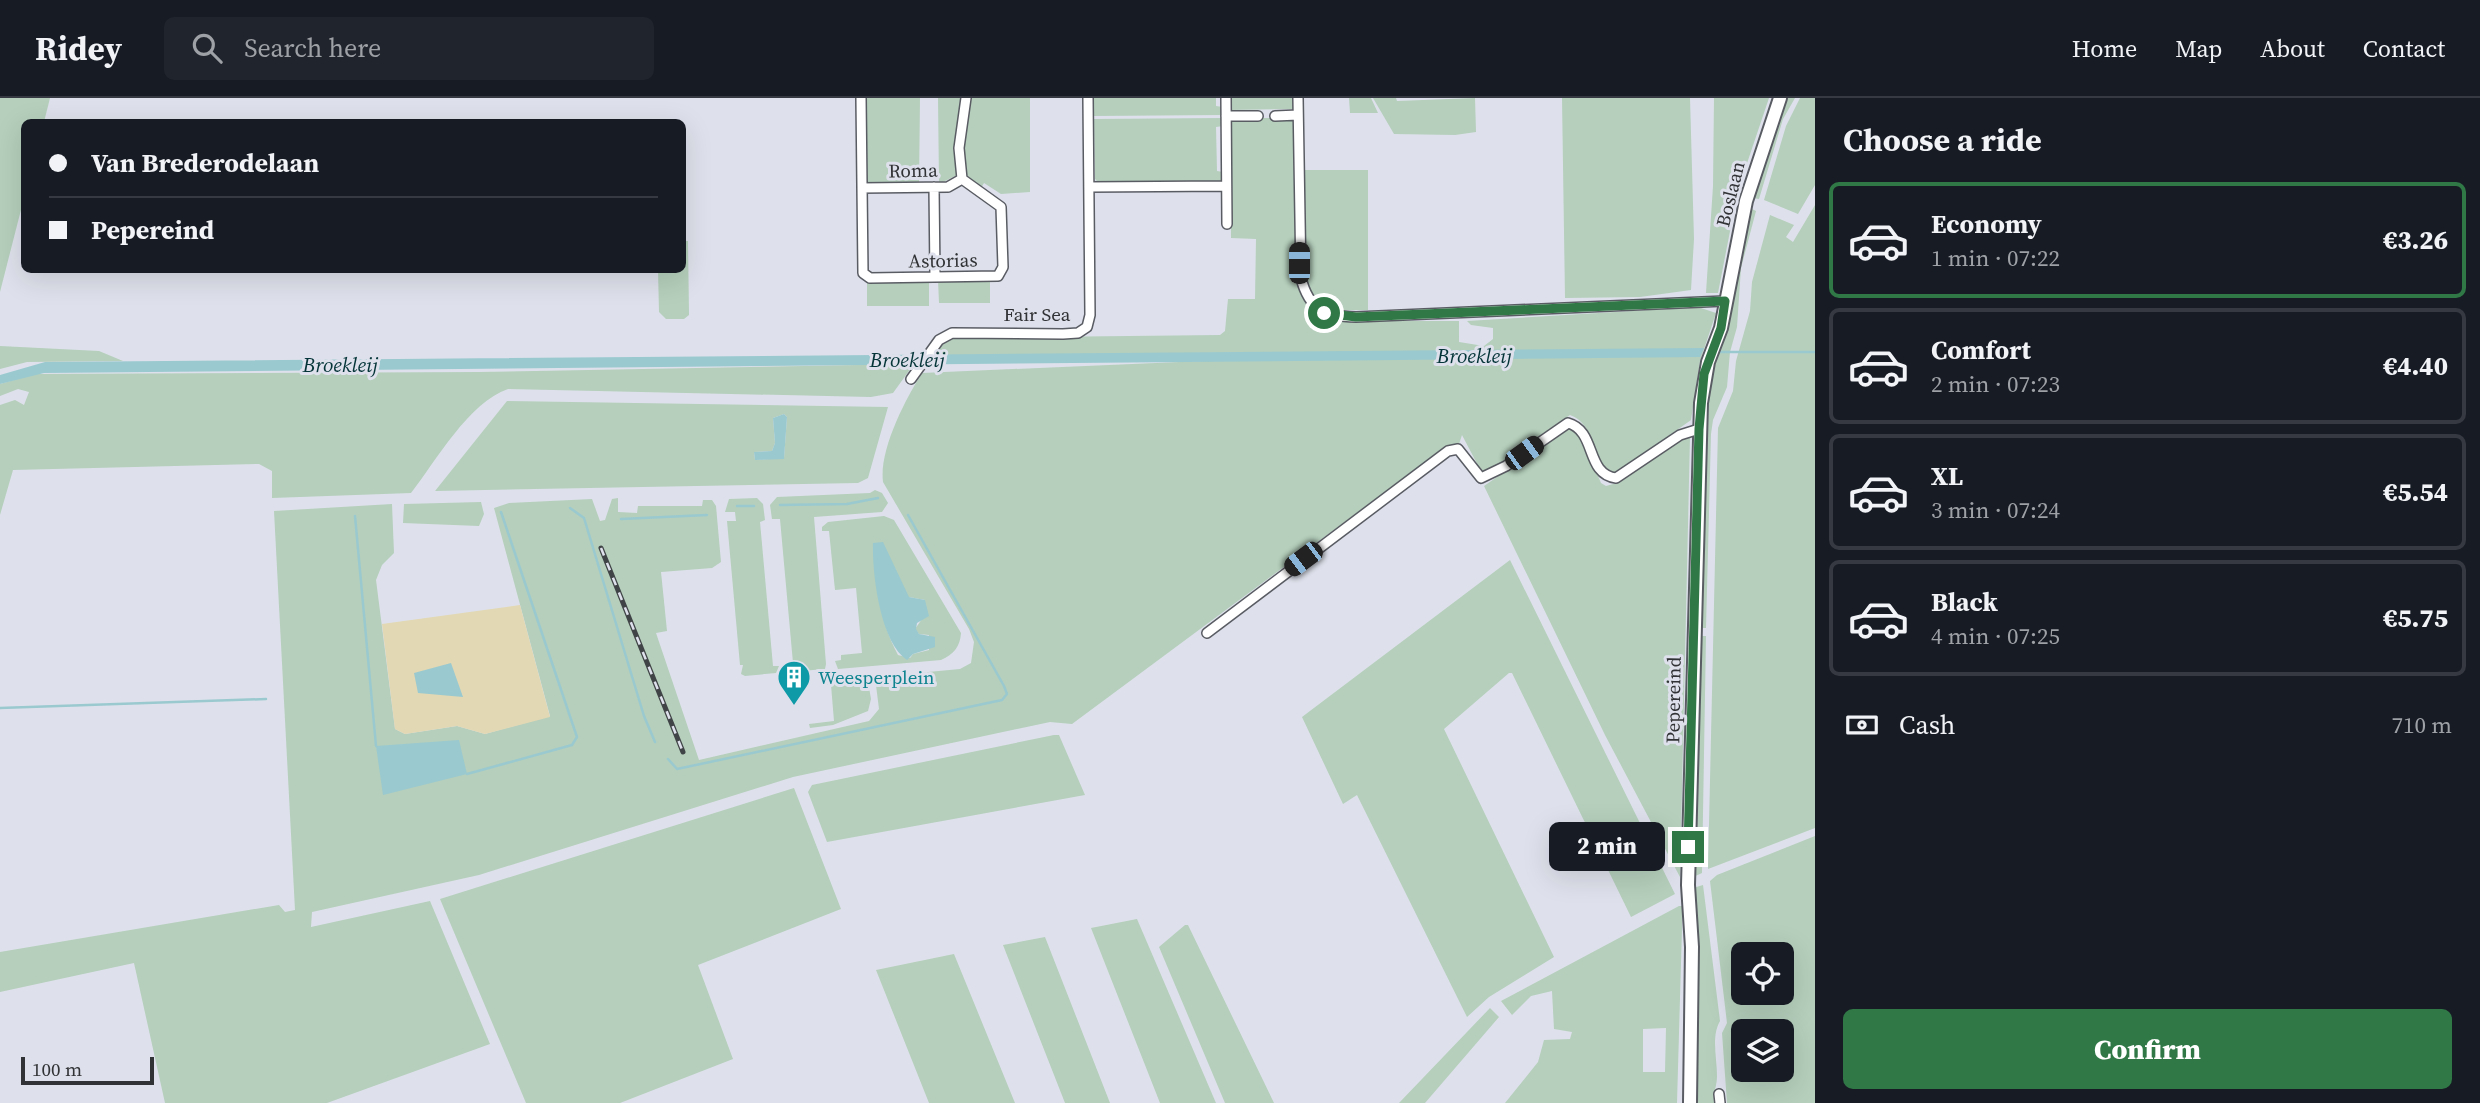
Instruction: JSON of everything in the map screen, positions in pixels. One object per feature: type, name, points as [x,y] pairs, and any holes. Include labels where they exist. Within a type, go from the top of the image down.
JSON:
[{"type":"main road","name":"Boslaan","points":[[1725,301],[1746,201],[1780,98]]},
{"type":"main road","name":"Pepereind","points":[[1690,1103],[1692,947],[1688,885],[1699,429],[1708,362],[1721,328],[1725,301]]},
{"type":"street","name":"Astorias","points":[[861,98],[863,273],[870,278],[992,277],[1001,274],[1001,207],[962,179]]},
{"type":"street","points":[[962,179],[959,148],[966,98]]},
{"type":"street","points":[[1088,98],[1088,187],[1226,186]]},
{"type":"street","points":[[1226,98],[1227,224]]},
{"type":"street","points":[[1298,98],[1299,263],[1304,290],[1324,313],[1356,317],[1725,301]]},
{"type":"street","points":[[1275,116],[1298,115]]},
{"type":"street","points":[[1226,116],[1258,116]]},
{"type":"street","name":"Roma","points":[[862,188],[948,187],[962,179]]},
{"type":"street","points":[[934,187],[935,277]]},
{"type":"street","name":"Fair Sea","points":[[911,379],[944,336],[961,330],[1063,334],[1078,332],[1087,327],[1090,315],[1088,187]]},
{"type":"street","points":[[1207,633],[1448,451],[1458,449],[1481,478],[1506,467],[1568,423],[1583,431],[1598,468],[1605,477],[1616,478],[1680,435],[1699,429]]},
{"type":"green space","points":[[0,98],[50,98],[45,119],[21,119],[21,210],[0,292]]},
{"type":"green space","points":[[865,98],[920,98],[919,184],[867,183]]},
{"type":"green space","points":[[938,98],[962,98],[957,129],[957,175],[939,184]]},
{"type":"green space","points":[[969,98],[1030,98],[1030,192],[1001,194],[984,183],[981,188],[967,178],[962,152]]},
{"type":"green space","points":[[1093,98],[1216,98],[1216,106],[1223,107],[1223,115],[1093,116]]},
{"type":"green space","points":[[1230,98],[1293,98],[1293,109],[1230,110]]},
{"type":"green space","points":[[1349,98],[1371,98],[1378,113],[1350,113]]},
{"type":"green space","points":[[1373,98],[1396,98],[1397,101],[1475,98],[1476,132],[1455,135],[1394,134]]},
{"type":"green space","points":[[1562,98],[1690,98],[1694,239],[1691,290],[1640,297],[1565,298]]},
{"type":"green space","points":[[1714,98],[1769,98],[1738,190],[1718,293],[1706,293],[1713,186]]},
{"type":"green space","points":[[1788,98],[1795,98],[1783,119],[1759,199],[1753,198]]},
{"type":"green space","points":[[1800,98],[1815,98],[1815,185],[1798,214],[1764,200],[1786,126]]},
{"type":"green space","points":[[1223,118],[1223,126],[1216,127],[1217,171],[1223,172],[1221,182],[1100,184],[1095,179],[1094,119]]},
{"type":"green space","points":[[1235,118],[1295,118],[1297,253],[1316,311],[1330,321],[1459,321],[1459,342],[1484,346],[1493,339],[1493,328],[1471,325],[1467,321],[1698,307],[1716,313],[1700,361],[1691,420],[1611,477],[1600,462],[1585,426],[1570,415],[1483,475],[1462,435],[1459,444],[1443,449],[1072,724],[1050,722],[793,777],[479,875],[312,912],[311,927],[430,901],[490,1044],[327,1103],[165,1103],[134,963],[0,992],[0,952],[279,905],[285,912],[295,910],[274,511],[392,504],[394,553],[382,565],[376,580],[395,729],[405,734],[457,726],[485,734],[550,716],[494,508],[509,503],[592,499],[600,521],[605,520],[612,499],[618,498],[618,512],[637,513],[638,506],[702,506],[703,500],[712,500],[716,506],[721,562],[712,568],[661,572],[667,631],[656,633],[699,760],[869,721],[879,709],[875,677],[960,669],[971,663],[974,642],[969,629],[883,482],[889,441],[901,411],[922,373],[1316,356],[929,358],[944,342],[953,338],[1220,335],[1225,331],[1228,299],[1255,299],[1256,239],[1231,238],[1230,124]]},
{"type":"green space","points":[[1302,170],[1368,170],[1368,310],[1326,310],[1307,289],[1303,276]]},
{"type":"green space","points":[[1815,205],[1815,828],[1708,869],[1718,428],[1733,391],[1736,361],[1750,311],[1752,282],[1770,215],[1794,225],[1786,237],[1793,242]]},
{"type":"green space","points":[[1752,209],[1756,211],[1741,268],[1737,327],[1730,352],[1727,387],[1713,420],[1711,434],[1706,628],[1698,628],[1702,421],[1711,366]]},
{"type":"green space","points":[[688,241],[689,315],[684,319],[666,319],[659,312],[658,273],[686,273]]},
{"type":"green space","points":[[938,280],[990,281],[990,303],[939,303]]},
{"type":"green space","points":[[929,281],[929,306],[867,306],[867,282]]},
{"type":"green space","points":[[0,346],[99,351],[123,361],[27,362],[0,369]]},
{"type":"green space","points":[[914,364],[893,393],[871,397],[508,389],[480,406],[467,419],[411,493],[272,498],[272,471],[259,464],[13,470],[0,515],[0,405],[15,400],[24,405],[29,392],[18,389],[0,396],[0,384],[35,374],[479,372]]},
{"type":"green space","points":[[507,401],[888,407],[868,478],[858,483],[435,491]],"holes":[[[784,414],[787,417],[784,458],[755,460],[754,452],[772,451],[775,443],[773,418]]]},
{"type":"green space","points":[[1571,426],[1580,435],[1601,483],[1606,486],[1617,483],[1687,434],[1690,437],[1680,877],[1605,735],[1484,486]]},
{"type":"green space","points":[[875,490],[882,493],[888,503],[882,512],[814,517],[826,664],[825,669],[789,672],[786,664],[793,663],[780,519],[772,519],[770,505],[777,497],[870,493]]},
{"type":"green space","points":[[757,498],[763,504],[765,520],[760,522],[773,666],[779,666],[776,673],[745,676],[741,674],[743,665],[740,665],[727,521],[736,521],[735,512],[725,512],[729,499]]},
{"type":"green space","points":[[481,502],[484,514],[479,526],[403,523],[404,504]]},
{"type":"green space","points":[[884,516],[894,520],[961,633],[953,653],[941,660],[838,669],[835,661],[841,660],[841,655],[862,653],[856,588],[835,590],[829,531],[822,531],[822,527],[828,522]],"holes":[[[909,597],[925,600],[922,619],[915,629],[919,634],[929,635],[929,650],[913,654],[910,658],[898,655],[886,628],[880,599]]]},
{"type":"green space","points":[[1510,560],[1675,894],[1631,917],[1512,673],[1509,673],[1444,729],[1554,957],[1489,997],[1467,1017],[1357,795],[1343,804],[1302,717]]},
{"type":"green space","points":[[1697,636],[1706,636],[1702,873],[1691,878]]},
{"type":"green space","points":[[867,676],[871,699],[868,711],[833,725],[810,728],[809,724],[834,721],[831,685],[824,684],[824,681]]},
{"type":"green space","points":[[1059,735],[1085,795],[827,842],[808,792],[812,785]]},
{"type":"green space","points":[[794,788],[841,909],[698,965],[733,1059],[620,1103],[526,1103],[440,899]]},
{"type":"green space","points":[[1815,836],[1815,1103],[1727,1103],[1722,1033],[1727,1023],[1710,881],[1717,875]]},
{"type":"green space","points":[[1703,885],[1720,1021],[1715,1040],[1717,1076],[1714,1103],[1696,1103],[1693,888]]},
{"type":"green space","points":[[1682,906],[1677,1103],[1505,1103],[1538,1062],[1544,1040],[1570,1039],[1572,1032],[1554,1029],[1552,991],[1531,996],[1512,1015],[1501,1001]],"holes":[[[1666,1028],[1665,1072],[1643,1072],[1643,1029]]]},
{"type":"green space","points":[[1137,919],[1216,1103],[1160,1103],[1091,928]]},
{"type":"green space","points":[[1188,925],[1274,1103],[1225,1103],[1159,947]]},
{"type":"green space","points":[[1045,937],[1110,1103],[1065,1103],[1003,945]]},
{"type":"green space","points":[[954,954],[1015,1103],[929,1103],[876,970]]},
{"type":"green space","points":[[1490,1008],[1499,1017],[1425,1103],[1399,1103]]},
{"type":"sand","points":[[520,605],[550,717],[485,734],[457,726],[405,734],[395,729],[382,624]]},
{"type":"water","points":[[1704,348],[1700,357],[44,373],[0,384],[0,375],[45,362]]},
{"type":"water","points":[[784,414],[787,417],[784,459],[755,460],[754,452],[772,451],[775,443],[773,418]]},
{"type":"water","points":[[883,542],[909,597],[925,600],[929,616],[917,623],[916,629],[919,634],[935,637],[935,647],[913,654],[907,660],[890,638],[879,606],[873,543]]},
{"type":"water","points":[[451,663],[463,697],[418,693],[414,673]]},
{"type":"water","points":[[459,740],[467,774],[383,795],[376,746]]},
{"type":"waterway","name":"Broekleij","points":[[1717,352],[1815,352]]},
{"type":"waterway","points":[[780,505],[847,504],[878,498]]},
{"type":"waterway","points":[[737,506],[754,506]]},
{"type":"waterway","points":[[570,508],[584,518],[644,716],[655,742]]},
{"type":"waterway","points":[[467,774],[572,745],[577,737],[501,512]]},
{"type":"waterway","points":[[621,519],[707,515]]},
{"type":"waterway","points":[[668,759],[677,769],[1002,700],[1007,694],[1004,686],[908,515]]},
{"type":"waterway","points":[[355,516],[376,746]]},
{"type":"waterway","points":[[0,708],[266,699]]},
{"type":"railway","points":[[601,548],[683,752]]},
{"type":"place","name":"Weesperplein","points":[[794,707]]},
{"type":"route","points":[[1324,313],[1356,317],[1725,301],[1721,328],[1704,374],[1700,403],[1688,847]]}]
